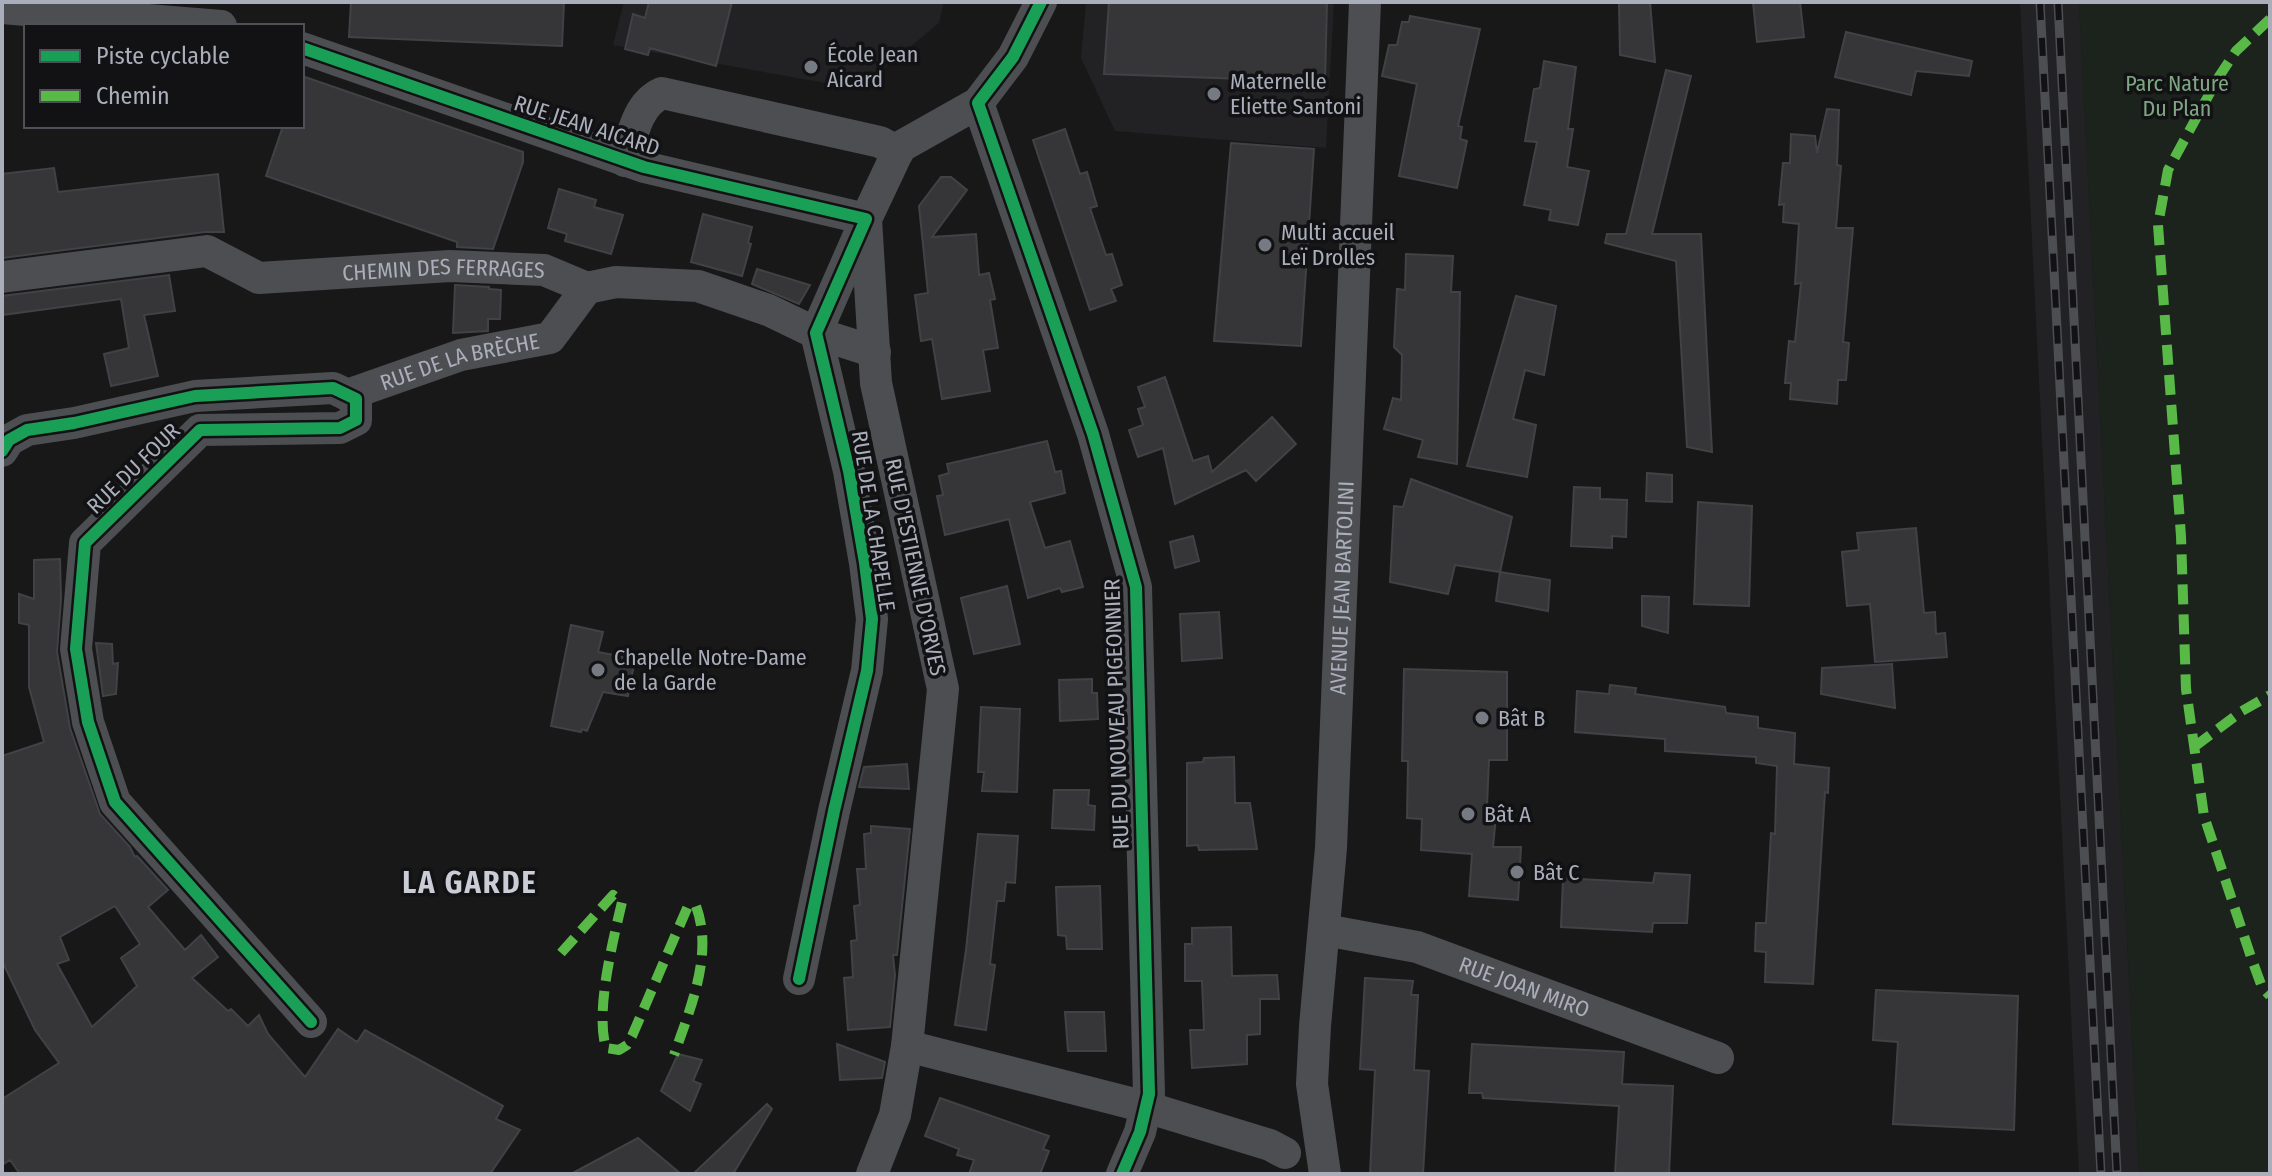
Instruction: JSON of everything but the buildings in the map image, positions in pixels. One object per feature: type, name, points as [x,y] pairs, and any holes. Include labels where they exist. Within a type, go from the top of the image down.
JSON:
[{"type":"street","points":[[625,161],[639,115],[651,98],[662,93],[880,142],[898,152],[900,147],[978,103],[1013,57],[1041,2]]},
{"type":"street","name":"AVENUE JEAN BARTOLINI","points":[[1325,1174],[1312,1084],[1331,848],[1365,2]]},
{"type":"street","points":[[2,8],[197,24]]},
{"type":"street","name":"RUE JEAN AICARD","points":[[304,49],[625,161],[866,219]]},
{"type":"street","name":"RUE DU NOUVEAU PIGEONNIER","points":[[978,103],[1093,434],[1136,587],[1149,1094],[1140,1132],[1122,1174]]},
{"type":"street","name":"RUE D'ESTIENNE D'ORVES","points":[[872,1174],[895,1115],[907,1046],[943,689],[876,383],[866,219],[898,152]]},
{"type":"street","points":[[816,333],[866,219]]},
{"type":"street","name":"CHEMIN DES FERRAGES","points":[[2,277],[207,251],[259,278],[450,266],[544,270],[587,288]]},
{"type":"street","points":[[587,288],[616,282],[698,286],[768,310],[816,333],[875,352]]},
{"type":"street","name":"RUE DE LA BRÈCHE","points":[[2,451],[9,440],[27,430],[74,423],[195,396],[333,388],[347,395],[461,355],[550,338],[587,288]]},
{"type":"street","name":"RUE DE LA CHAPELLE","points":[[799,979],[867,671],[872,619],[849,471],[816,333]]},
{"type":"street","name":"RUE DU FOUR","points":[[311,1022],[115,802],[88,722],[76,649],[85,543],[200,430],[340,428],[356,420],[356,399],[347,395]]},
{"type":"street","name":"RUE JOAN MIRO","points":[[1325,930],[1417,947],[1718,1058]]},
{"type":"street","points":[[907,1046],[1146,1107],[1270,1145],[1281,1164],[1318,1135]]},
{"type":"shaded area","name":"École Jean Aicard","points":[[624,2],[944,2],[939,23],[859,89],[613,45]]},
{"type":"shaded area","name":"Maternelle Eliette Santoni","points":[[1086,2],[1334,2],[1326,148],[1115,131],[1081,58]]},
{"type":"shaded area","points":[[2020,2],[2079,2],[2139,1174],[2079,1174]]},
{"type":"green space","name":"Parc Nature Du Plan","points":[[2079,2],[2270,2],[2270,1174],[2139,1174]]},
{"type":"railway","points":[[2040,2],[2101,1174]]},
{"type":"railway","points":[[2058,2],[2117,1174]]},
{"type":"marked path","points":[[2270,19],[2236,51],[2218,78],[2168,170],[2158,225],[2181,536],[2186,689],[2204,816],[2251,957],[2262,987],[2270,996]]},
{"type":"marked path","points":[[2194,747],[2242,711],[2270,695]]},
{"type":"marked path","points":[[561,953],[613,895],[622,902],[606,976],[603,1015],[606,1048],[619,1050],[627,1045],[632,1036],[688,906],[696,906],[701,924],[701,962],[693,1000],[674,1055]]},
{"type":"cycle path","points":[[1041,2],[1013,57],[978,103],[1093,434],[1136,587],[1149,1094],[1140,1132],[1122,1174]]},
{"type":"cycle path","points":[[304,49],[644,167],[866,219],[816,333],[849,471],[872,619],[867,671],[799,979]]},
{"type":"cycle path","points":[[2,451],[9,440],[27,430],[74,423],[195,396],[333,388],[356,399],[356,420],[340,428],[200,430],[85,543],[76,649],[88,722],[115,802],[311,1022]]},
{"type":"place","name":"École Jean Aicard","points":[[811,67]]},
{"type":"place","name":"Maternelle Eliette Santoni","points":[[1214,94]]},
{"type":"place","name":"Multi accueil Leï Drolles","points":[[1265,245]]},
{"type":"place","name":"Chapelle Notre-Dame de la Garde","points":[[598,670]]},
{"type":"place","name":"Bât B","points":[[1482,718]]},
{"type":"place","name":"Bât A","points":[[1468,814]]},
{"type":"place","name":"Bât C","points":[[1517,872]]},
{"type":"district","name":"LA GARDE","points":[[470,883]]}]
